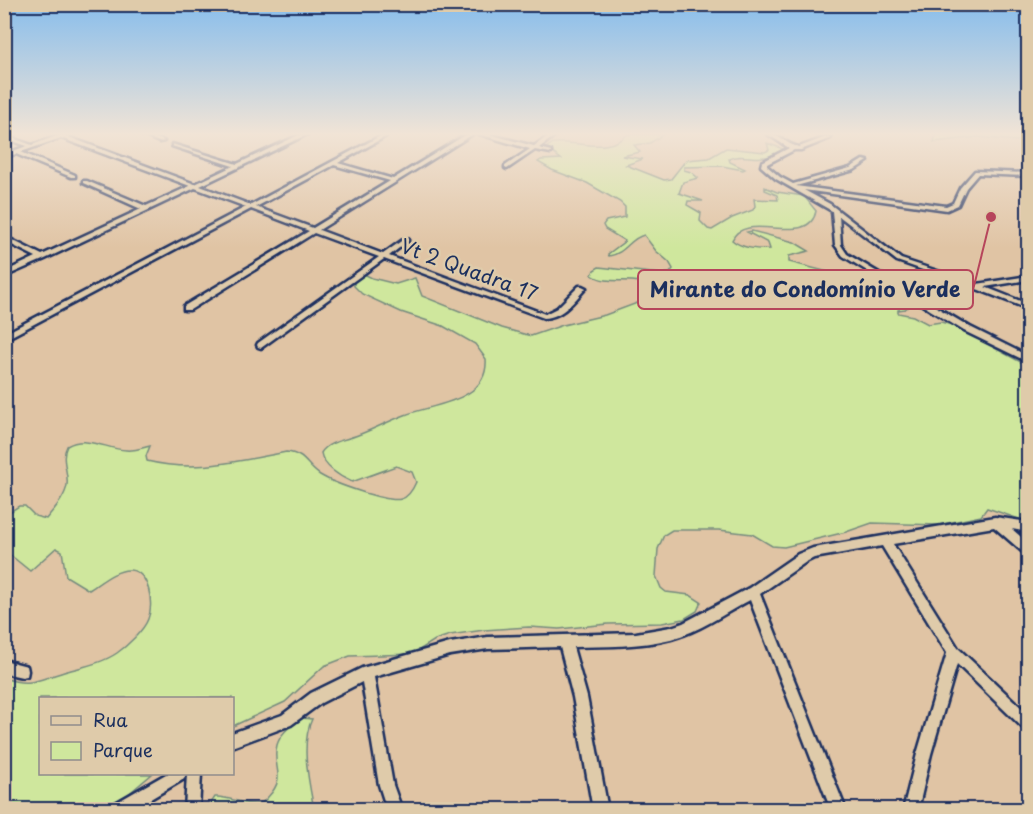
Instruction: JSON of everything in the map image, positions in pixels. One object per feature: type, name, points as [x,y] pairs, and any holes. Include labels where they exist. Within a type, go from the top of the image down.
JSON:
[{"type":"street","points":[[63,172],[73,176]]},
{"type":"street","name":"Vt 2 Quadra 17","points":[[159,172],[544,316],[558,312],[582,288]]},
{"type":"street","points":[[4,275],[225,172]]},
{"type":"street","points":[[4,338],[317,172]]},
{"type":"street","points":[[364,172],[394,181]]},
{"type":"street","points":[[187,308],[409,172]]},
{"type":"street","points":[[774,172],[835,211],[840,220],[899,260],[977,286],[1029,307]]},
{"type":"street","points":[[792,185],[841,172]]},
{"type":"street","points":[[792,185],[947,208],[956,204],[963,188],[977,172],[1027,174]]},
{"type":"street","points":[[85,182],[147,209]]},
{"type":"street","points":[[840,220],[837,245],[845,255],[966,329],[1029,360]]},
{"type":"street","points":[[4,238],[43,258]]},
{"type":"street","points":[[261,345],[406,240]]},
{"type":"street","points":[[977,286],[1029,278]]},
{"type":"street","points":[[234,739],[285,720],[316,698],[367,673],[467,645],[636,639],[671,633],[686,628],[753,591],[813,553],[995,522],[1029,527]]},
{"type":"street","points":[[995,522],[1029,549]]},
{"type":"street","points":[[885,542],[954,652],[1029,723]]},
{"type":"street","points":[[753,591],[839,810]]},
{"type":"street","points":[[565,642],[580,697],[601,810]]},
{"type":"street","points":[[910,810],[954,652]]},
{"type":"street","points":[[4,666],[22,671]]},
{"type":"street","points":[[367,673],[386,785],[395,810]]},
{"type":"street","points":[[117,810],[177,775]]},
{"type":"street","points":[[192,810],[194,775]]},
{"type":"green space","points":[[557,172],[644,172],[664,180],[671,179],[677,172],[691,172],[698,178],[683,182],[679,193],[703,201],[688,201],[687,205],[701,213],[700,221],[712,230],[732,218],[753,210],[754,199],[778,200],[777,195],[765,190],[765,187],[777,192],[804,196],[816,211],[811,222],[802,227],[790,229],[750,228],[739,231],[732,240],[750,248],[770,249],[768,243],[747,232],[752,231],[794,242],[809,251],[789,256],[789,262],[832,273],[864,291],[907,301],[912,304],[905,309],[898,310],[898,313],[913,316],[928,324],[941,322],[952,325],[1028,366],[1028,522],[987,508],[981,516],[938,525],[872,523],[846,532],[784,547],[772,546],[752,534],[719,530],[672,530],[664,535],[658,549],[656,576],[661,588],[666,592],[690,595],[701,602],[697,611],[684,619],[662,623],[608,624],[559,629],[529,627],[484,630],[450,635],[435,640],[413,654],[350,656],[324,666],[285,702],[234,726],[234,697],[39,697],[39,775],[151,775],[126,796],[101,809],[5,809],[4,678],[33,682],[104,660],[117,653],[135,637],[143,628],[150,613],[149,590],[137,572],[125,570],[119,572],[89,590],[66,576],[62,551],[56,548],[30,571],[9,554],[5,555],[5,515],[19,506],[25,506],[35,516],[46,519],[62,499],[67,485],[64,456],[67,446],[89,442],[129,450],[150,446],[146,456],[147,461],[182,466],[200,466],[286,452],[293,453],[302,458],[315,472],[336,483],[385,498],[404,498],[416,482],[412,472],[396,466],[352,482],[329,467],[321,453],[333,443],[469,393],[479,384],[485,373],[486,359],[475,344],[443,326],[401,312],[362,294],[354,286],[354,274],[360,272],[372,278],[396,284],[415,278],[422,296],[502,328],[531,336],[563,325],[605,315],[651,298],[655,291],[641,282],[599,279],[592,275],[599,267],[661,274],[670,273],[673,269],[644,235],[635,239],[615,255],[609,256],[608,254],[625,241],[605,229],[603,225],[606,221],[625,217],[625,207],[587,183]]},
{"type":"green space","points":[[301,718],[312,719],[308,729],[306,752],[314,809],[248,809],[237,806],[214,810],[209,806],[215,797],[251,804],[265,800],[277,783],[276,753],[279,740]]},
{"type":"place","name":"Mirante do Condomínio Verde","points":[[991,217]]}]
